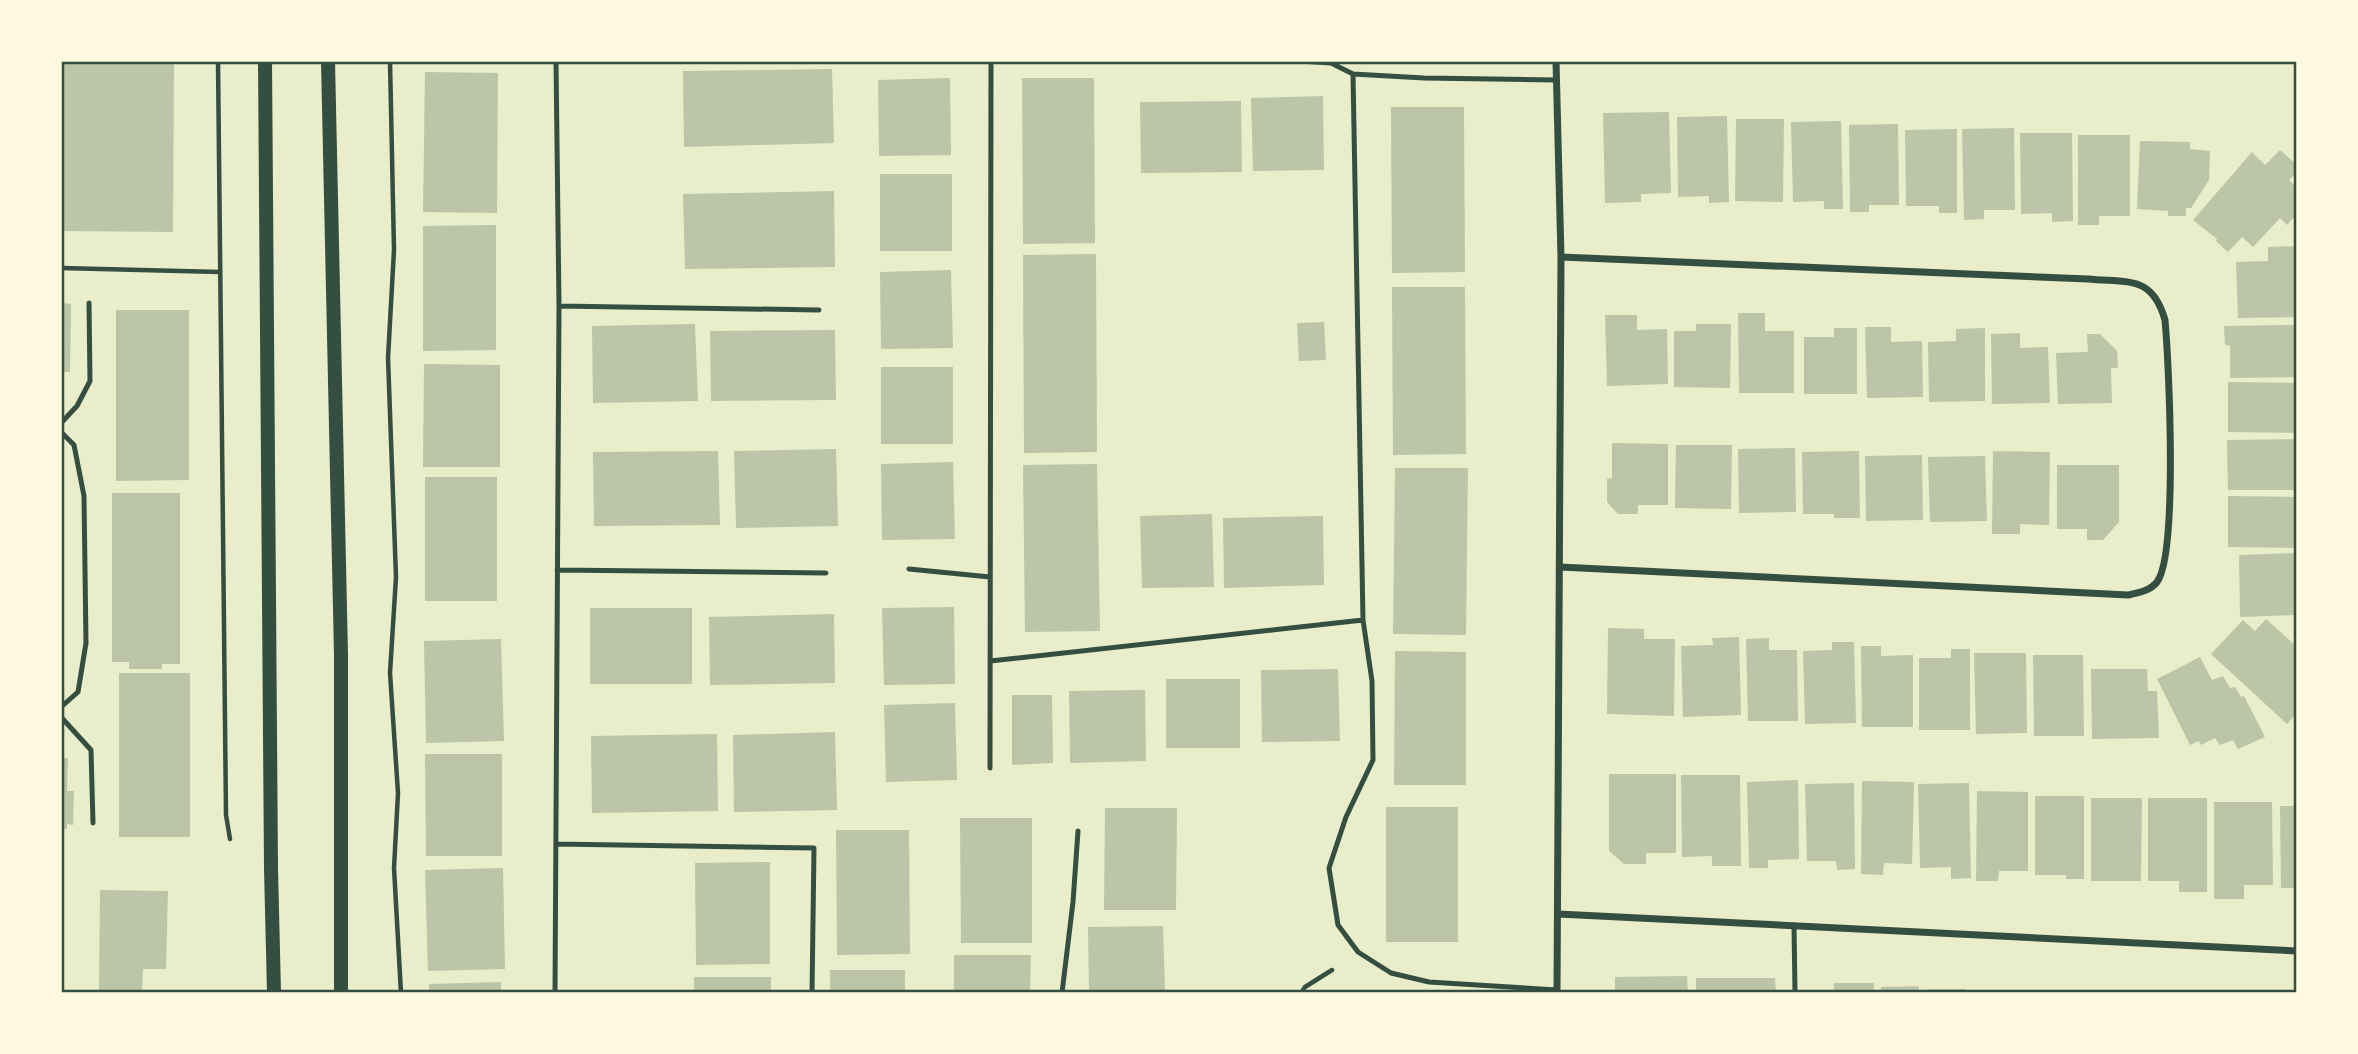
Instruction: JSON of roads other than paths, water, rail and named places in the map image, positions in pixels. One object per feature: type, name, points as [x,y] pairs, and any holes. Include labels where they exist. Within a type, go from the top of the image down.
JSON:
[{"type":"main road","points":[[265,61],[274,993]]},
{"type":"main road","points":[[328,61],[341,655],[341,993]]},
{"type":"street","points":[[1556,61],[1561,257],[1557,991]]},
{"type":"street","points":[[1560,568],[2128,595],[2144,592],[2155,584],[2164,569],[2170,523],[2168,348],[2161,303],[2154,293],[2145,287],[2088,279],[1561,257]]},
{"type":"street","points":[[1558,914],[2297,951]]},
{"type":"lane","points":[[555,993],[559,306],[556,61]]},
{"type":"lane","points":[[990,768],[991,61]]},
{"type":"lane","points":[[1300,61],[1331,63],[1353,74],[1556,80]]},
{"type":"lane","points":[[1353,74],[1363,620],[1372,681],[1373,760],[1346,817],[1329,869],[1338,925],[1358,952],[1391,973],[1429,982],[1557,991]]},
{"type":"lane","points":[[61,423],[77,406],[90,380],[89,303]]},
{"type":"lane","points":[[559,306],[819,310]]},
{"type":"lane","points":[[61,432],[74,445],[84,496],[86,643],[78,692],[61,707]]},
{"type":"lane","points":[[909,569],[990,577]]},
{"type":"lane","points":[[557,570],[826,573]]},
{"type":"lane","points":[[990,661],[1363,620]]},
{"type":"lane","points":[[61,717],[91,750],[93,823]]},
{"type":"lane","points":[[1062,993],[1078,831]]},
{"type":"lane","points":[[556,844],[814,848],[812,993]]},
{"type":"lane","points":[[1794,925],[1794,993]]}]
